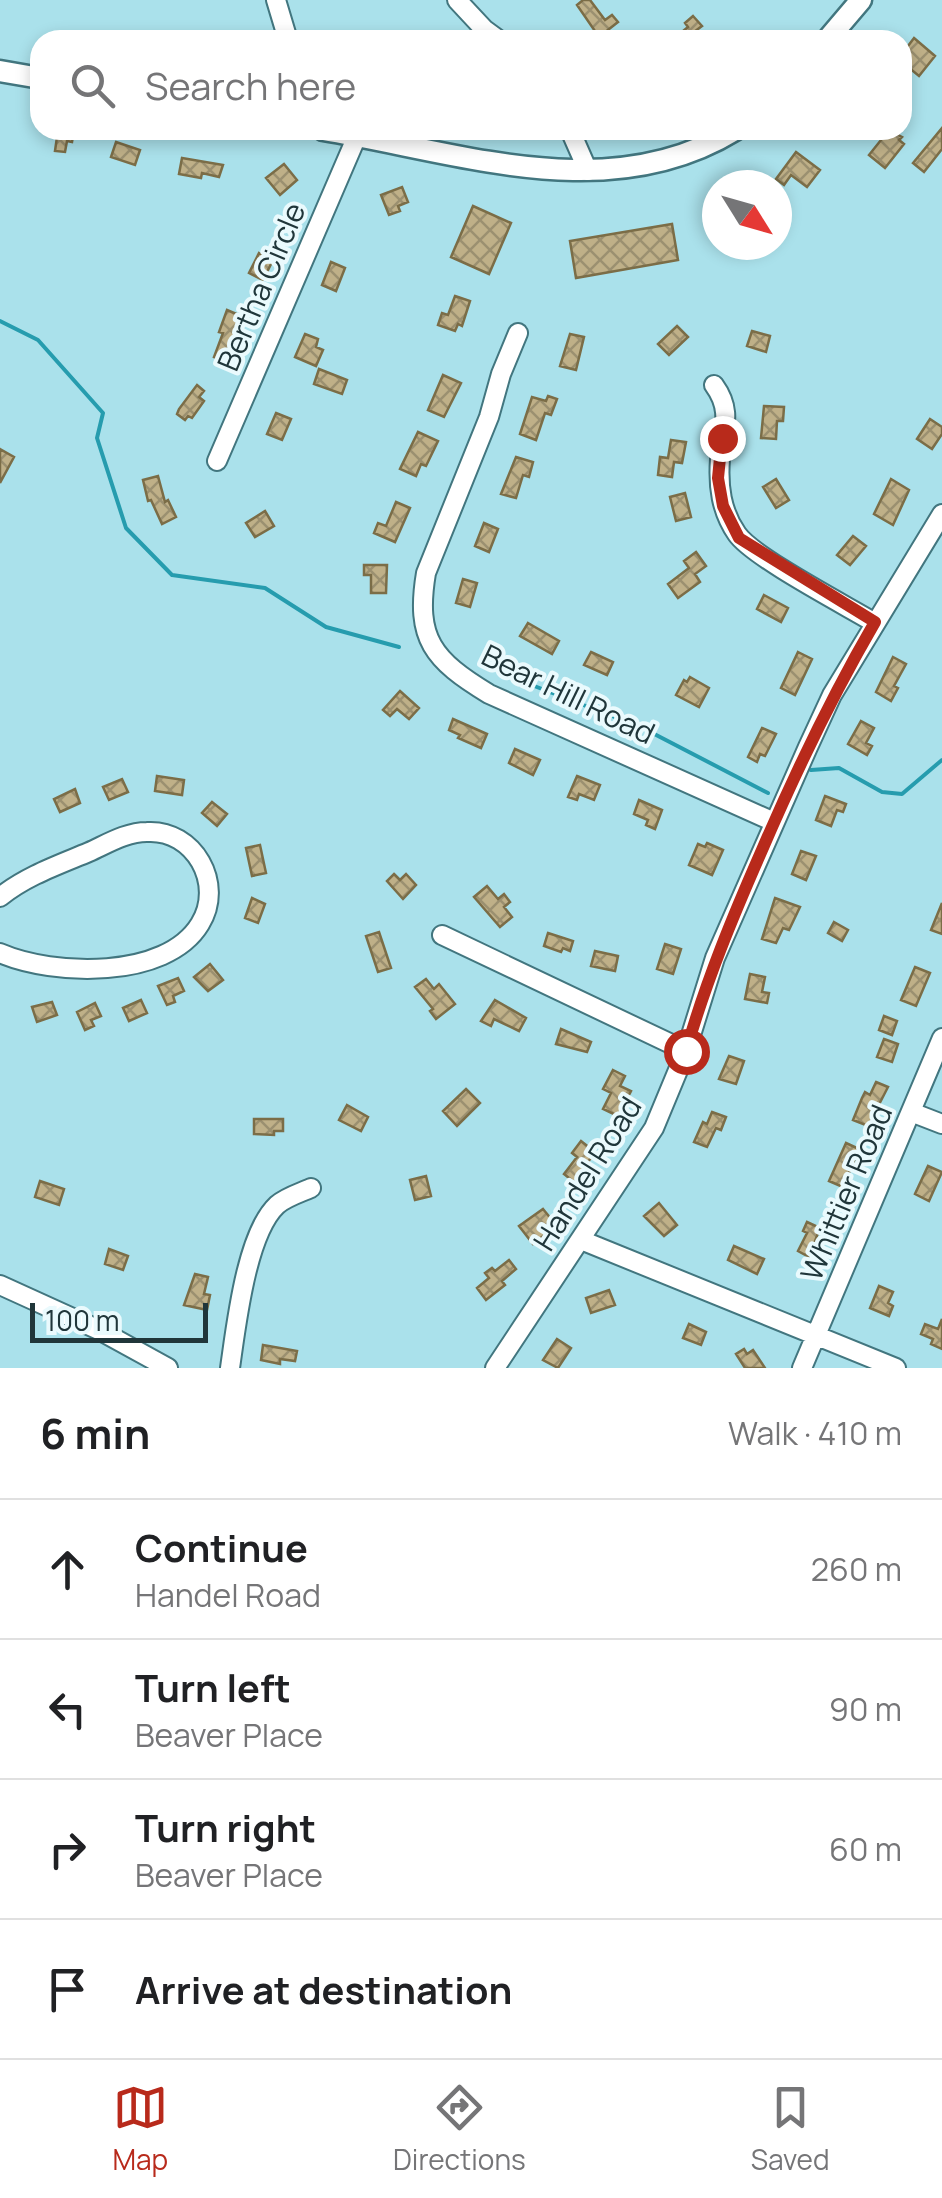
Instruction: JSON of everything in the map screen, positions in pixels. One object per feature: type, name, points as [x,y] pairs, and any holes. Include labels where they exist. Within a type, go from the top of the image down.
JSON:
[{"type":"main road","points":[[835,30],[860,0]]},
{"type":"main road","points":[[0,71],[30,76]]},
{"type":"main road","points":[[380,140],[524,166],[588,172],[663,163],[692,154],[717,140]]},
{"type":"street","points":[[276,0],[285,30]]},
{"type":"street","points":[[457,0],[486,30]]},
{"type":"street","name":"Bertha Circle","points":[[216,461],[356,140]]},
{"type":"street","points":[[574,140],[588,172]]},
{"type":"street","name":"Bear Hill Road","points":[[518,333],[501,374],[490,417],[426,572],[421,599],[425,636],[448,665],[489,694],[774,822]]},
{"type":"street","points":[[714,385],[726,400],[727,412],[718,478],[720,492],[739,538],[875,622]]},
{"type":"street","name":"Handel Road","points":[[495,1368],[654,1128],[686,1051],[715,958],[832,695],[942,514]]},
{"type":"street","points":[[0,897],[34,875],[125,836],[144,832],[172,836],[189,847],[205,870],[209,888],[208,906],[195,932],[181,944],[152,957],[108,969],[86,970],[33,965],[0,953]]},
{"type":"street","points":[[442,935],[686,1051]]},
{"type":"street","name":"Whittier Road","points":[[802,1368],[942,1038]]},
{"type":"street","points":[[911,1112],[942,1124]]},
{"type":"street","points":[[230,1368],[244,1283],[264,1225],[277,1205],[311,1188]]},
{"type":"street","points":[[582,1240],[896,1368]]},
{"type":"street","points":[[0,1284],[99,1330],[168,1368]]},
{"type":"building","points":[[590,0],[605,20],[612,15],[618,22],[608,30],[594,30],[577,5]]},
{"type":"building","points":[[693,16],[702,26],[684,30],[688,27],[685,23]]},
{"type":"building","points":[[914,38],[935,56],[919,76],[912,70]]},
{"type":"building","points":[[942,128],[942,149],[924,172],[913,163]]},
{"type":"building","points":[[57,140],[72,140],[67,141],[65,152],[55,151]]},
{"type":"building","points":[[881,140],[899,140],[904,144],[885,168],[869,155]]},
{"type":"building","points":[[116,142],[140,150],[135,165],[111,157]]},
{"type":"building","points":[[796,152],[820,170],[807,187],[792,176],[792,170],[783,170]]},
{"type":"building","points":[[182,158],[223,165],[219,177],[179,174]]},
{"type":"building","points":[[284,164],[297,180],[280,195],[266,178]]},
{"type":"building","points":[[402,187],[408,202],[389,215],[381,195]]},
{"type":"building","points":[[473,206],[511,223],[489,274],[451,257]]},
{"type":"building","points":[[672,224],[678,260],[576,278],[570,241]]},
{"type":"building","points":[[259,253],[273,260],[263,280],[249,273]]},
{"type":"building","points":[[331,262],[345,268],[336,291],[322,285]]},
{"type":"building","points":[[455,296],[470,301],[462,326],[458,324],[455,331],[438,325],[442,313],[448,315]]},
{"type":"building","points":[[227,310],[246,318],[230,359],[224,357],[223,361],[214,357]]},
{"type":"building","points":[[677,326],[688,337],[669,355],[658,344]]},
{"type":"building","points":[[752,331],[770,336],[766,352],[747,346]]},
{"type":"building","points":[[305,334],[318,339],[316,347],[323,350],[316,366],[295,357]]},
{"type":"building","points":[[570,334],[584,337],[576,370],[560,366]]},
{"type":"building","points":[[319,369],[347,380],[342,394],[314,384]]},
{"type":"building","points":[[443,375],[461,383],[444,417],[428,410]]},
{"type":"building","points":[[197,385],[204,391],[199,397],[204,401],[192,418],[188,416],[185,420],[177,414]]},
{"type":"building","points":[[548,396],[557,399],[551,415],[545,413],[536,440],[520,434],[532,397],[546,401]]},
{"type":"building","points":[[764,406],[784,407],[783,421],[777,421],[776,439],[761,438]]},
{"type":"building","points":[[276,413],[291,419],[282,440],[267,434]]},
{"type":"building","points":[[930,419],[942,427],[932,449],[917,439]]},
{"type":"building","points":[[418,432],[438,441],[426,466],[421,464],[416,476],[400,469]]},
{"type":"building","points":[[671,440],[686,442],[682,463],[674,462],[672,477],[658,475],[660,457],[668,458]]},
{"type":"building","points":[[0,449],[14,457],[0,483]]},
{"type":"building","points":[[516,457],[533,462],[529,477],[523,475],[516,498],[501,494]]},
{"type":"building","points":[[158,476],[165,502],[168,500],[176,517],[162,524],[151,500],[148,501],[143,480]]},
{"type":"building","points":[[776,479],[789,500],[776,508],[763,487]]},
{"type":"building","points":[[891,479],[909,490],[893,525],[874,514]]},
{"type":"building","points":[[685,493],[691,517],[676,521],[670,497]]},
{"type":"building","points":[[396,502],[410,508],[395,542],[374,533],[378,523],[386,526]]},
{"type":"building","points":[[265,511],[274,526],[255,537],[246,523]]},
{"type":"building","points":[[484,523],[498,529],[489,552],[475,546]]},
{"type":"building","points":[[853,536],[866,546],[850,565],[837,555]]},
{"type":"building","points":[[696,552],[706,566],[695,574],[700,582],[678,598],[668,584],[689,568],[684,561]]},
{"type":"building","points":[[364,565],[387,565],[386,593],[371,593],[371,575],[364,575]]},
{"type":"building","points":[[463,579],[477,583],[470,607],[456,603]]},
{"type":"building","points":[[764,595],[788,608],[781,622],[757,609]]},
{"type":"building","points":[[528,623],[559,641],[552,654],[520,636]]},
{"type":"building","points":[[591,652],[613,662],[607,675],[584,665]]},
{"type":"building","points":[[798,652],[812,659],[795,695],[781,688]]},
{"type":"building","points":[[893,657],[906,664],[891,701],[876,692]]},
{"type":"building","points":[[690,677],[709,688],[699,707],[676,695]]},
{"type":"building","points":[[400,691],[419,708],[409,719],[397,709],[390,716],[383,710]]},
{"type":"building","points":[[453,719],[487,734],[481,748],[449,730]]},
{"type":"building","points":[[861,721],[874,728],[866,743],[872,746],[867,755],[848,744]]},
{"type":"building","points":[[762,728],[776,734],[765,756],[760,754],[757,762],[748,757]]},
{"type":"building","points":[[515,749],[540,760],[533,775],[509,763]]},
{"type":"building","points":[[157,776],[184,780],[182,795],[155,791]]},
{"type":"building","points":[[577,776],[600,785],[594,800],[579,794],[577,800],[568,797]]},
{"type":"building","points":[[122,779],[128,792],[109,800],[103,787]]},
{"type":"building","points":[[75,789],[80,803],[60,812],[54,799]]},
{"type":"building","points":[[825,796],[846,804],[843,812],[837,810],[831,826],[816,820]]},
{"type":"building","points":[[639,800],[662,810],[655,829],[646,825],[648,820],[634,814]]},
{"type":"building","points":[[212,802],[227,814],[217,826],[202,813]]},
{"type":"building","points":[[707,843],[723,850],[712,875],[689,865],[698,844],[705,847]]},
{"type":"building","points":[[260,845],[266,873],[252,876],[246,848]]},
{"type":"building","points":[[801,851],[816,856],[806,880],[792,874]]},
{"type":"building","points":[[394,874],[400,880],[406,874],[416,885],[403,899],[387,881]]},
{"type":"building","points":[[487,886],[498,899],[504,894],[510,902],[504,907],[512,917],[500,927],[474,897]]},
{"type":"building","points":[[252,898],[265,904],[258,923],[245,918]]},
{"type":"building","points":[[775,898],[800,907],[789,930],[783,928],[776,943],[762,939]]},
{"type":"building","points":[[942,903],[942,934],[931,930]]},
{"type":"building","points":[[834,922],[848,930],[842,941],[828,933]]},
{"type":"building","points":[[379,932],[391,968],[378,972],[366,936]]},
{"type":"building","points":[[548,933],[573,941],[570,951],[544,946]]},
{"type":"building","points":[[665,944],[681,949],[673,974],[657,969]]},
{"type":"building","points":[[595,951],[618,956],[615,971],[591,966]]},
{"type":"building","points":[[210,964],[223,980],[208,991],[194,977]]},
{"type":"building","points":[[915,967],[930,973],[916,1006],[901,1000]]},
{"type":"building","points":[[750,974],[765,977],[762,992],[769,993],[767,1003],[745,999]]},
{"type":"building","points":[[178,978],[184,991],[173,996],[175,1002],[167,1005],[158,986]]},
{"type":"building","points":[[426,979],[434,989],[439,984],[455,1004],[436,1019],[415,987]]},
{"type":"building","points":[[141,1000],[147,1013],[129,1021],[123,1008]]},
{"type":"building","points":[[495,1000],[526,1018],[519,1031],[494,1019],[491,1026],[481,1021]]},
{"type":"building","points":[[52,1002],[57,1015],[37,1022],[32,1007]]},
{"type":"building","points":[[95,1003],[101,1016],[91,1020],[94,1026],[85,1030],[77,1012]]},
{"type":"building","points":[[884,1016],[897,1021],[892,1035],[879,1030]]},
{"type":"building","points":[[561,1029],[591,1042],[587,1052],[556,1044]]},
{"type":"building","points":[[884,1039],[898,1044],[892,1062],[877,1057]]},
{"type":"building","points":[[729,1056],[744,1061],[736,1084],[719,1079]]},
{"type":"building","points":[[613,1070],[625,1076],[620,1086],[631,1091],[618,1116],[603,1109],[611,1093],[603,1089]]},
{"type":"building","points":[[876,1082],[888,1087],[868,1126],[853,1120],[865,1092],[870,1095]]},
{"type":"building","points":[[466,1089],[480,1103],[457,1126],[443,1111]]},
{"type":"building","points":[[347,1105],[368,1117],[361,1131],[339,1120]]},
{"type":"building","points":[[712,1112],[726,1117],[707,1147],[694,1142]]},
{"type":"building","points":[[254,1119],[283,1119],[283,1131],[274,1131],[274,1135],[254,1134]]},
{"type":"building","points":[[581,1141],[595,1152],[574,1182],[564,1174],[577,1157],[572,1153]]},
{"type":"building","points":[[846,1143],[859,1149],[843,1187],[829,1181]]},
{"type":"building","points":[[928,1166],[942,1172],[929,1201],[915,1194]]},
{"type":"building","points":[[426,1176],[431,1196],[415,1200],[410,1180]]},
{"type":"building","points":[[40,1181],[64,1189],[59,1205],[35,1197]]},
{"type":"building","points":[[659,1203],[677,1225],[664,1236],[644,1216]]},
{"type":"building","points":[[543,1209],[552,1220],[543,1227],[547,1233],[533,1244],[519,1226]]},
{"type":"building","points":[[807,1222],[820,1228],[809,1257],[798,1251],[807,1233],[803,1231]]},
{"type":"building","points":[[734,1246],[764,1259],[757,1274],[728,1260]]},
{"type":"building","points":[[109,1249],[128,1256],[123,1270],[105,1264]]},
{"type":"building","points":[[509,1260],[516,1269],[502,1281],[505,1285],[486,1300],[477,1288],[489,1278],[485,1273],[492,1268],[495,1271]]},
{"type":"building","points":[[195,1274],[208,1277],[204,1294],[210,1295],[207,1310],[184,1305]]},
{"type":"building","points":[[879,1286],[893,1292],[888,1303],[893,1306],[889,1316],[870,1308]]},
{"type":"building","points":[[609,1290],[615,1305],[591,1313],[586,1298]]},
{"type":"building","points":[[942,1319],[942,1349],[921,1334],[925,1324],[938,1329]]},
{"type":"building","points":[[689,1324],[706,1332],[701,1345],[683,1338]]},
{"type":"building","points":[[557,1339],[571,1348],[558,1368],[543,1360]]},
{"type":"building","points":[[263,1345],[297,1351],[295,1361],[280,1359],[280,1364],[261,1360]]},
{"type":"building","points":[[744,1349],[747,1354],[753,1350],[765,1368],[745,1368],[736,1354]]},
{"type":"waterway","points":[[0,321],[38,340],[103,413],[97,438],[126,528],[172,575],[265,588],[326,627],[399,647]]},
{"type":"waterway","points":[[511,677],[617,718]]},
{"type":"waterway","points":[[635,724],[768,793]]},
{"type":"waterway","points":[[811,770],[839,768],[882,792],[902,794],[942,760]]},
{"type":"route","points":[[686,1051],[715,958],[774,822],[832,695],[875,622],[739,538],[723,506],[718,478],[722,438]]}]
